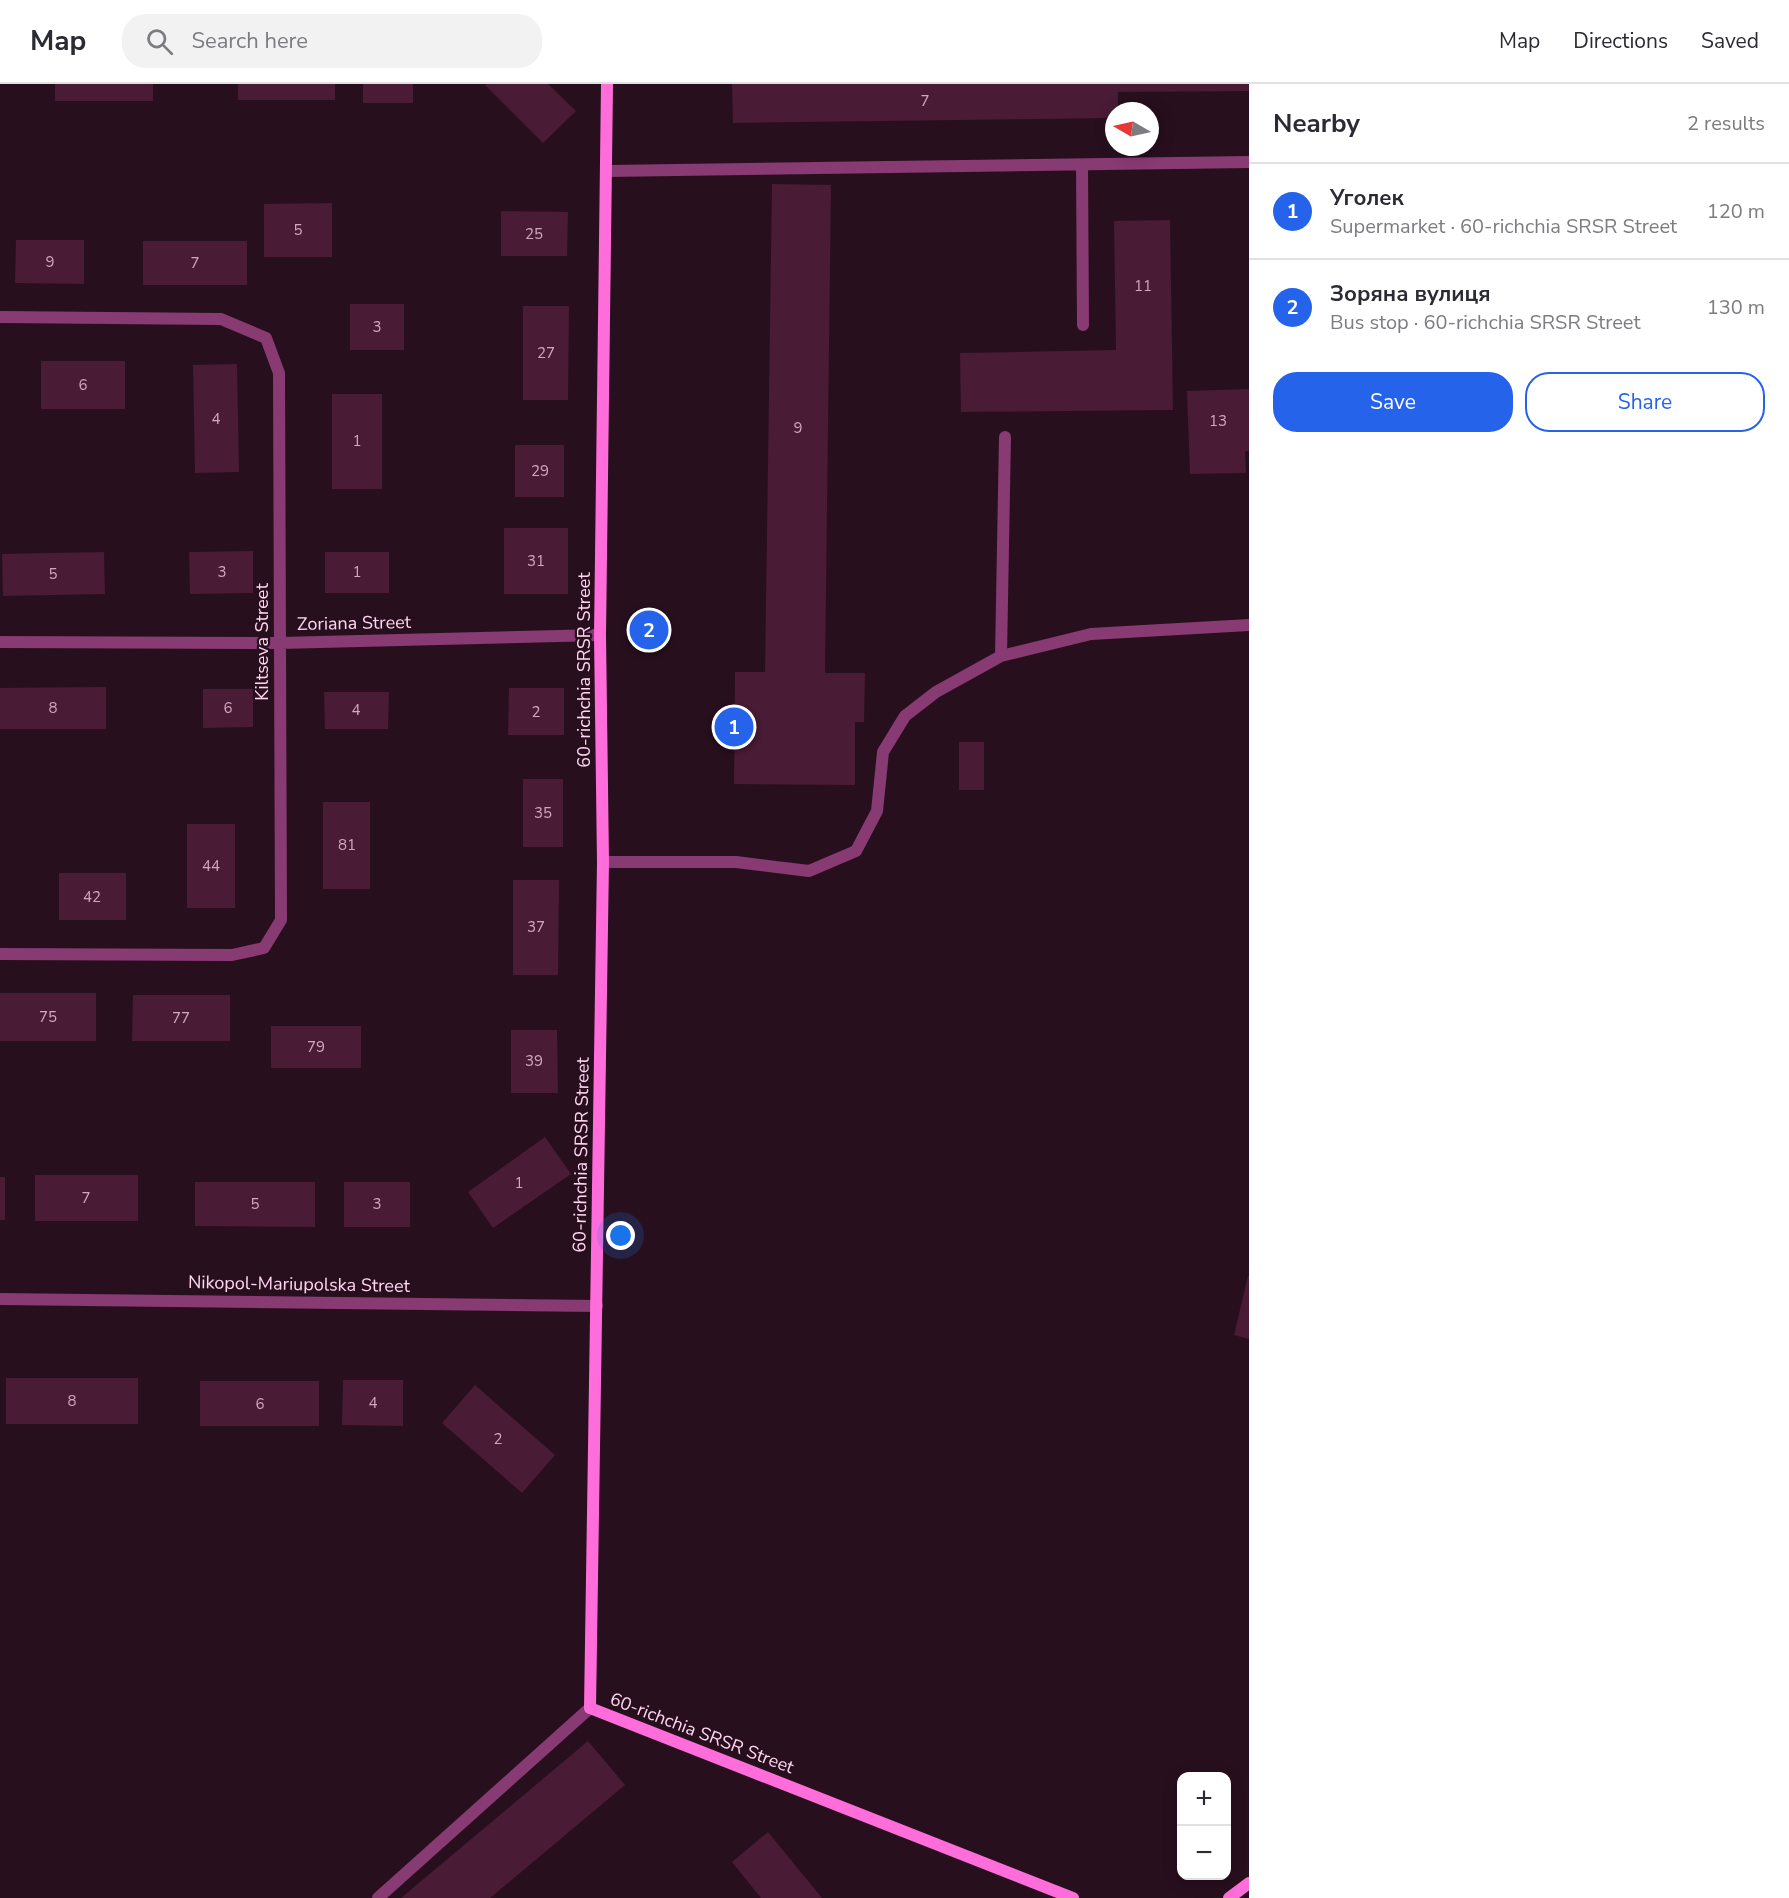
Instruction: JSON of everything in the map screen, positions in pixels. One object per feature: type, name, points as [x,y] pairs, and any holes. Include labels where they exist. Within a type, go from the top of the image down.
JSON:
[{"type":"street","name":"60-richchia SRSR Street","points":[[607,84],[600,635],[603,862],[590,1708],[1073,1898]]},
{"type":"street","points":[[607,171],[1249,162]]},
{"type":"street","points":[[1082,165],[1083,325]]},
{"type":"street","name":"Kiltseva Street","points":[[0,317],[221,319],[266,338],[279,373],[281,920],[264,948],[232,955],[0,954]]},
{"type":"street","points":[[1001,656],[1005,437]]},
{"type":"street","points":[[603,862],[736,862],[809,871],[856,851],[877,811],[883,752],[905,716],[936,692],[1001,656],[1091,634],[1249,625]]},
{"type":"street","name":"Zoriana Street","points":[[0,642],[280,643],[600,635]]},
{"type":"street","name":"Nikopol-Mariupolska Street","points":[[0,1299],[597,1306]]},
{"type":"street","points":[[378,1898],[590,1708]]},
{"type":"street","points":[[1229,1898],[1249,1883]]},
{"type":"building","points":[[55,84],[153,84],[153,101],[55,101]]},
{"type":"building","points":[[238,84],[335,84],[335,100],[238,100]]},
{"type":"building","points":[[363,84],[413,84],[413,103],[363,103]]},
{"type":"building","points":[[548,84],[576,111],[543,143],[485,85]]},
{"type":"building","points":[[732,84],[1249,84],[1249,91],[1118,92],[1118,102],[1105,102],[1105,118],[733,123]]},
{"type":"building","points":[[772,184],[831,185],[825,673],[865,673],[864,722],[855,722],[855,785],[734,784],[735,672],[765,672]]},
{"type":"building","points":[[332,203],[332,257],[264,257],[264,204]]},
{"type":"building","points":[[501,211],[568,212],[567,256],[501,256]]},
{"type":"building","points":[[1170,220],[1173,410],[961,412],[960,353],[1116,350],[1114,221]]},
{"type":"building","points":[[16,240],[84,240],[84,284],[15,283]]},
{"type":"building","points":[[143,241],[247,241],[247,285],[143,285]]},
{"type":"building","points":[[350,304],[404,304],[404,350],[350,350]]},
{"type":"building","points":[[523,306],[569,306],[568,400],[523,400]]},
{"type":"building","points":[[41,361],[125,361],[125,409],[41,409]]},
{"type":"building","points":[[237,364],[239,472],[195,473],[193,365]]},
{"type":"building","points":[[1249,389],[1249,451],[1245,451],[1246,473],[1190,474],[1187,391]]},
{"type":"building","points":[[332,394],[382,394],[382,489],[332,489]]},
{"type":"building","points":[[515,445],[564,445],[564,497],[515,497]]},
{"type":"building","points":[[504,528],[568,528],[568,594],[504,594]]},
{"type":"building","points":[[253,551],[253,593],[190,594],[189,552]]},
{"type":"building","points":[[104,552],[105,594],[3,596],[2,554]]},
{"type":"building","points":[[325,552],[389,552],[389,593],[325,593]]},
{"type":"building","points":[[106,687],[106,729],[0,729],[0,688]]},
{"type":"building","points":[[509,688],[564,688],[564,735],[508,735]]},
{"type":"building","points":[[203,689],[253,689],[253,727],[203,728]]},
{"type":"building","points":[[324,692],[389,692],[388,729],[325,729]]},
{"type":"building","points":[[959,742],[984,742],[984,790],[959,790]]},
{"type":"building","points":[[523,779],[563,779],[563,847],[523,847]]},
{"type":"building","points":[[323,802],[370,802],[370,889],[323,889]]},
{"type":"building","points":[[187,824],[235,824],[235,908],[187,908]]},
{"type":"building","points":[[59,873],[126,873],[126,920],[59,920]]},
{"type":"building","points":[[513,880],[559,880],[558,975],[513,975]]},
{"type":"building","points":[[0,993],[96,993],[96,1041],[0,1041]]},
{"type":"building","points":[[133,995],[230,995],[230,1041],[132,1041]]},
{"type":"building","points":[[271,1026],[361,1026],[361,1068],[271,1068]]},
{"type":"building","points":[[511,1030],[557,1030],[558,1093],[511,1093]]},
{"type":"building","points":[[545,1137],[571,1174],[493,1228],[468,1192]]},
{"type":"building","points":[[35,1175],[138,1175],[138,1221],[35,1221]]},
{"type":"building","points":[[0,1177],[5,1177],[5,1220],[0,1220]]},
{"type":"building","points":[[195,1182],[315,1182],[315,1227],[195,1226]]},
{"type":"building","points":[[344,1182],[410,1182],[410,1227],[344,1227]]},
{"type":"building","points":[[1249,1276],[1249,1339],[1234,1335]]},
{"type":"building","points":[[6,1378],[138,1378],[138,1424],[6,1424]]},
{"type":"building","points":[[343,1380],[403,1380],[403,1426],[342,1425]]},
{"type":"building","points":[[200,1381],[319,1381],[319,1426],[200,1426]]},
{"type":"building","points":[[475,1385],[555,1455],[522,1493],[442,1423]]},
{"type":"building","points":[[588,1741],[625,1785],[490,1898],[401,1898]]},
{"type":"building","points":[[768,1832],[822,1898],[761,1898],[732,1862]]},
{"type":"place","name":"Зоряна вулиця","points":[[649,630]]},
{"type":"place","name":"Уголек","points":[[734,727]]}]
